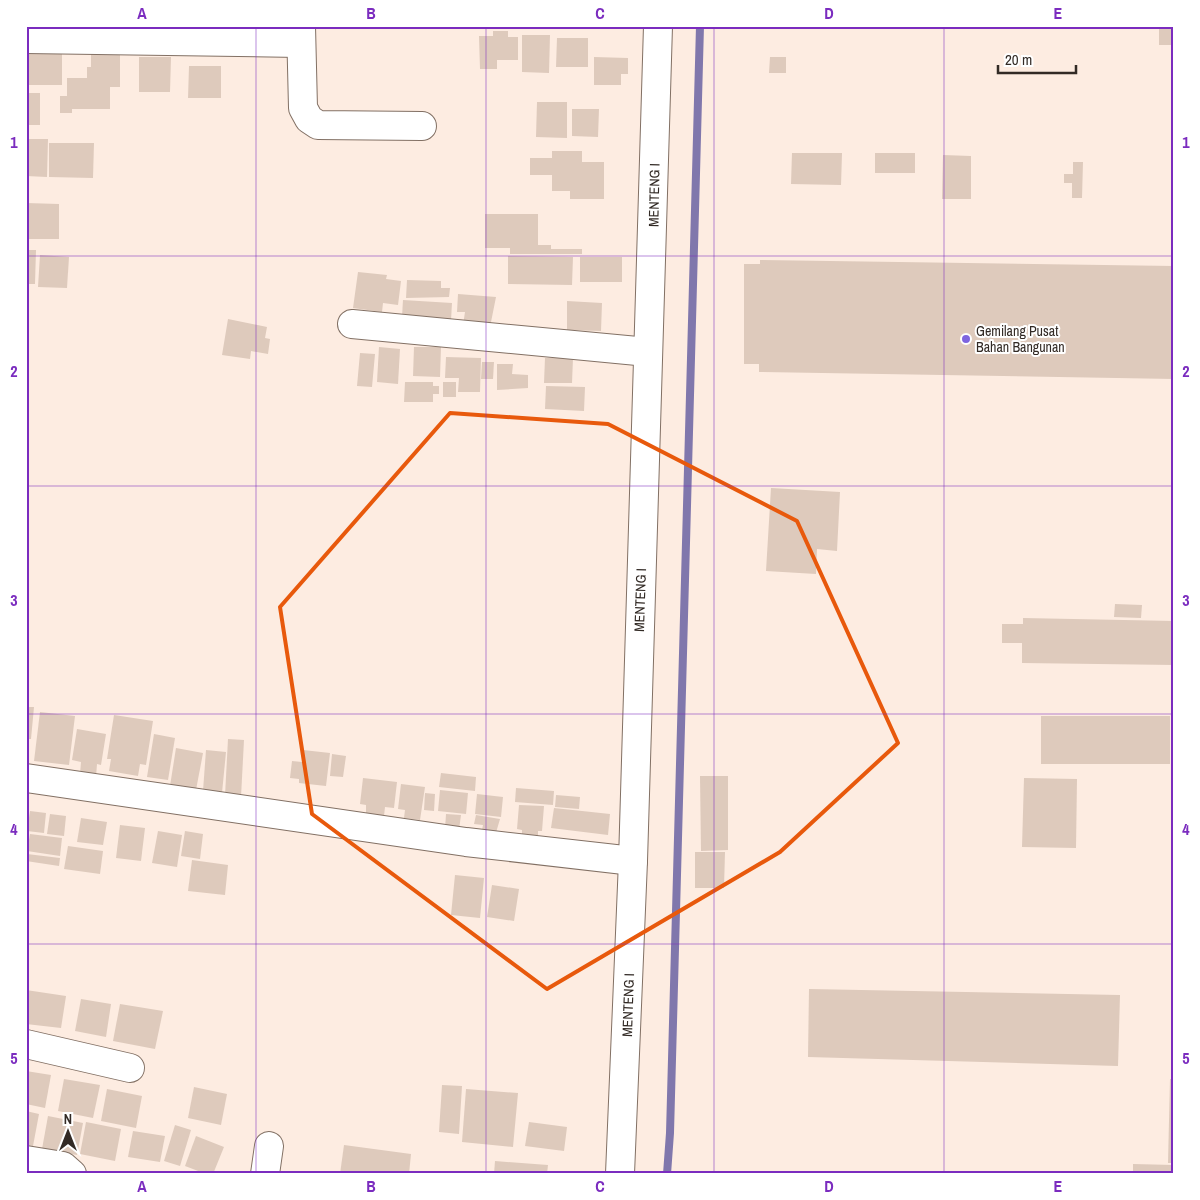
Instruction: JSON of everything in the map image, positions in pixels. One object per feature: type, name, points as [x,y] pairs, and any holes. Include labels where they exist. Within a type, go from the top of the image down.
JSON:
[{"type":"street","name":"MENTENG I","points":[[620,1174],[633,861],[658,26]]},
{"type":"street","points":[[26,39],[300,34],[303,108],[309,119],[318,125],[422,126]]},
{"type":"street","points":[[352,324],[648,352]]},
{"type":"street","points":[[26,778],[466,842],[633,861]]},
{"type":"street","points":[[26,1044],[130,1068]]},
{"type":"street","points":[[265,1174],[269,1146]]},
{"type":"street","points":[[26,1160],[63,1166],[72,1174]]},
{"type":"highlighted area","points":[[450,413],[608,424],[797,521],[898,743],[780,852],[547,989],[312,814],[280,607]]},
{"type":"building","points":[[1159,26],[1174,26],[1174,45],[1159,45]]},
{"type":"building","points":[[493,31],[508,31],[508,37],[518,37],[518,60],[497,60],[497,69],[480,69],[479,36],[493,36]]},
{"type":"building","points":[[522,35],[550,35],[549,73],[522,72]]},
{"type":"building","points":[[557,38],[588,38],[588,67],[556,67]]},
{"type":"building","points":[[91,51],[120,52],[120,87],[110,87],[110,109],[72,109],[72,113],[60,113],[60,96],[67,96],[67,78],[87,78],[87,67],[91,67]]},
{"type":"building","points":[[26,52],[62,52],[62,85],[26,85]]},
{"type":"building","points":[[139,57],[171,57],[170,92],[139,92]]},
{"type":"building","points":[[594,57],[628,58],[628,74],[621,74],[621,85],[594,85]]},
{"type":"building","points":[[770,57],[786,57],[786,73],[769,73]]},
{"type":"building","points":[[189,66],[221,66],[221,98],[188,98]]},
{"type":"building","points":[[26,93],[40,93],[40,125],[26,125]]},
{"type":"building","points":[[537,102],[567,102],[567,138],[536,137]]},
{"type":"building","points":[[572,109],[599,109],[598,137],[572,136]]},
{"type":"building","points":[[26,139],[48,139],[47,177],[26,176]]},
{"type":"building","points":[[49,143],[94,143],[93,178],[49,177]]},
{"type":"building","points":[[552,151],[582,151],[582,162],[604,162],[604,199],[570,199],[570,191],[552,191],[552,175],[530,175],[530,158],[552,158]]},
{"type":"building","points":[[792,153],[842,153],[841,185],[791,184]]},
{"type":"building","points":[[875,153],[915,153],[915,173],[875,173]]},
{"type":"building","points":[[943,155],[971,156],[971,199],[942,199]]},
{"type":"building","points":[[1073,162],[1083,162],[1082,198],[1072,198],[1072,183],[1064,183],[1064,174],[1073,174]]},
{"type":"building","points":[[26,203],[59,204],[59,239],[26,239]]},
{"type":"building","points":[[485,214],[538,214],[538,245],[551,245],[551,249],[582,249],[582,254],[510,254],[510,248],[485,248]]},
{"type":"building","points":[[26,250],[36,250],[35,284],[26,284]]},
{"type":"building","points":[[40,255],[69,257],[67,288],[38,287]]},
{"type":"building","points":[[508,256],[573,257],[572,285],[508,284]]},
{"type":"building","points":[[580,257],[622,257],[622,282],[580,282]]},
{"type":"building","name":"Gemilang Pusat Bahan Bangunan","points":[[760,260],[1174,266],[1174,379],[759,372],[759,364],[744,364],[744,264],[760,264]]},
{"type":"building","points":[[358,272],[387,275],[386,279],[401,281],[398,305],[383,303],[382,312],[353,308]]},
{"type":"building","points":[[407,280],[441,281],[441,288],[450,288],[449,297],[406,298]]},
{"type":"building","points":[[458,294],[496,297],[490,327],[463,325],[465,312],[457,312]]},
{"type":"building","points":[[403,300],[452,303],[451,320],[402,317]]},
{"type":"building","points":[[567,301],[602,303],[601,331],[567,330]]},
{"type":"building","points":[[228,319],[267,327],[265,338],[270,339],[268,354],[251,351],[250,359],[222,355]]},
{"type":"building","points":[[379,347],[400,349],[398,384],[377,382]]},
{"type":"building","points":[[414,347],[441,347],[440,377],[413,376]]},
{"type":"building","points":[[360,353],[375,354],[372,387],[357,386]]},
{"type":"building","points":[[446,357],[481,358],[480,392],[458,392],[459,378],[445,378]]},
{"type":"building","points":[[545,358],[573,358],[572,383],[544,383]]},
{"type":"building","points":[[482,362],[494,362],[493,379],[481,379]]},
{"type":"building","points":[[497,364],[513,364],[512,374],[528,375],[528,388],[497,390]]},
{"type":"building","points":[[405,382],[433,382],[433,386],[439,386],[439,394],[433,394],[433,402],[404,402]]},
{"type":"building","points":[[443,382],[456,382],[456,397],[443,397]]},
{"type":"building","points":[[546,386],[585,387],[584,411],[545,409]]},
{"type":"building","points":[[771,488],[840,492],[837,551],[817,549],[816,574],[766,571]]},
{"type":"building","points":[[1115,604],[1142,605],[1141,618],[1114,617]]},
{"type":"building","points":[[1023,618],[1174,621],[1174,665],[1022,663],[1022,643],[1002,643],[1002,624],[1023,624]]},
{"type":"building","points":[[26,707],[34,707],[31,739],[29,739],[27,750]]},
{"type":"building","points":[[40,712],[75,716],[69,765],[34,761]]},
{"type":"building","points":[[114,715],[153,721],[146,765],[140,764],[138,776],[109,771],[111,759],[107,759]]},
{"type":"building","points":[[1041,716],[1170,716],[1170,764],[1041,764]]},
{"type":"building","points":[[77,729],[106,734],[101,765],[97,764],[96,777],[80,774],[81,762],[72,760]]},
{"type":"building","points":[[154,734],[175,738],[168,780],[147,777]]},
{"type":"building","points":[[228,739],[244,740],[241,797],[225,796]]},
{"type":"building","points":[[176,748],[203,753],[196,790],[170,786]]},
{"type":"building","points":[[206,750],[226,752],[222,793],[203,791]]},
{"type":"building","points":[[303,750],[330,753],[326,786],[299,783],[299,779],[290,778],[292,761],[302,762]]},
{"type":"building","points":[[332,754],[346,756],[343,777],[330,776]]},
{"type":"building","points":[[441,773],[476,777],[475,791],[439,787]]},
{"type":"building","points":[[700,776],[728,776],[728,850],[701,851]]},
{"type":"building","points":[[363,778],[397,782],[394,808],[385,807],[384,816],[366,814],[366,805],[360,804]]},
{"type":"building","points":[[1024,778],[1077,779],[1076,848],[1022,847]]},
{"type":"building","points":[[401,784],[425,787],[420,820],[404,818],[405,810],[398,809]]},
{"type":"building","points":[[516,788],[554,791],[553,805],[515,802]]},
{"type":"building","points":[[440,790],[468,793],[466,814],[438,811]]},
{"type":"building","points":[[425,793],[435,794],[434,811],[424,810]]},
{"type":"building","points":[[477,794],[503,797],[501,817],[475,814]]},
{"type":"building","points":[[556,795],[580,797],[579,809],[555,807]]},
{"type":"building","points":[[519,805],[544,806],[542,831],[538,831],[538,839],[522,839],[522,830],[517,829]]},
{"type":"building","points":[[554,808],[610,814],[608,835],[551,828]]},
{"type":"building","points":[[30,811],[46,813],[44,833],[27,831]]},
{"type":"building","points":[[50,814],[66,816],[64,836],[47,834]]},
{"type":"building","points":[[446,814],[461,815],[459,830],[445,829]]},
{"type":"building","points":[[476,815],[500,819],[495,836],[481,835],[483,825],[474,824]]},
{"type":"building","points":[[81,818],[107,822],[103,845],[77,842]]},
{"type":"building","points":[[120,825],[145,828],[141,861],[116,858]]},
{"type":"building","points":[[158,831],[182,835],[177,867],[152,863]]},
{"type":"building","points":[[185,831],[203,834],[200,859],[181,856]]},
{"type":"building","points":[[30,834],[62,838],[60,856],[27,851]]},
{"type":"building","points":[[68,846],[103,851],[100,874],[64,869]]},
{"type":"building","points":[[695,852],[725,852],[724,888],[695,888]]},
{"type":"building","points":[[27,854],[60,858],[59,866],[26,861]]},
{"type":"building","points":[[192,860],[228,865],[225,895],[188,891]]},
{"type":"building","points":[[455,875],[484,878],[480,918],[451,915]]},
{"type":"building","points":[[492,885],[519,889],[514,921],[487,917]]},
{"type":"building","points":[[809,989],[1120,995],[1118,1066],[808,1057]]},
{"type":"building","points":[[26,990],[66,996],[61,1028],[26,1024]]},
{"type":"building","points":[[81,999],[111,1004],[106,1037],[75,1031]]},
{"type":"building","points":[[120,1004],[163,1011],[155,1049],[113,1041]]},
{"type":"building","points":[[1172,1015],[1174,1015],[1174,1056],[1171,1056]]},
{"type":"building","points":[[26,1071],[51,1075],[45,1108],[26,1104]]},
{"type":"building","points":[[64,1079],[100,1085],[93,1118],[58,1111]]},
{"type":"building","points":[[1170,1079],[1174,1079],[1174,1163],[1168,1163]]},
{"type":"building","points":[[442,1085],[462,1086],[459,1134],[439,1132]]},
{"type":"building","points":[[194,1087],[227,1094],[221,1125],[188,1118]]},
{"type":"building","points":[[107,1089],[142,1096],[136,1128],[101,1121]]},
{"type":"building","points":[[466,1089],[518,1093],[513,1147],[462,1142]]},
{"type":"building","points":[[26,1111],[39,1114],[33,1146],[26,1145]]},
{"type":"building","points":[[48,1116],[83,1123],[77,1155],[42,1149]]},
{"type":"building","points":[[86,1122],[121,1129],[115,1161],[80,1154]]},
{"type":"building","points":[[529,1122],[567,1127],[564,1151],[525,1146]]},
{"type":"building","points":[[175,1125],[191,1130],[180,1166],[164,1161]]},
{"type":"building","points":[[133,1131],[165,1136],[160,1162],[128,1157]]},
{"type":"building","points":[[196,1136],[224,1147],[213,1174],[206,1174],[185,1166]]},
{"type":"building","points":[[344,1145],[411,1154],[409,1174],[340,1174]]},
{"type":"building","points":[[495,1161],[548,1165],[547,1174],[494,1174]]},
{"type":"building","points":[[1133,1164],[1174,1165],[1174,1174],[1133,1174]]},
{"type":"waterway","points":[[667,1174],[670,1133],[700,26]]},
{"type":"place","name":"Gemilang Pusat Bahan Bangunan","points":[[966,339]]}]
